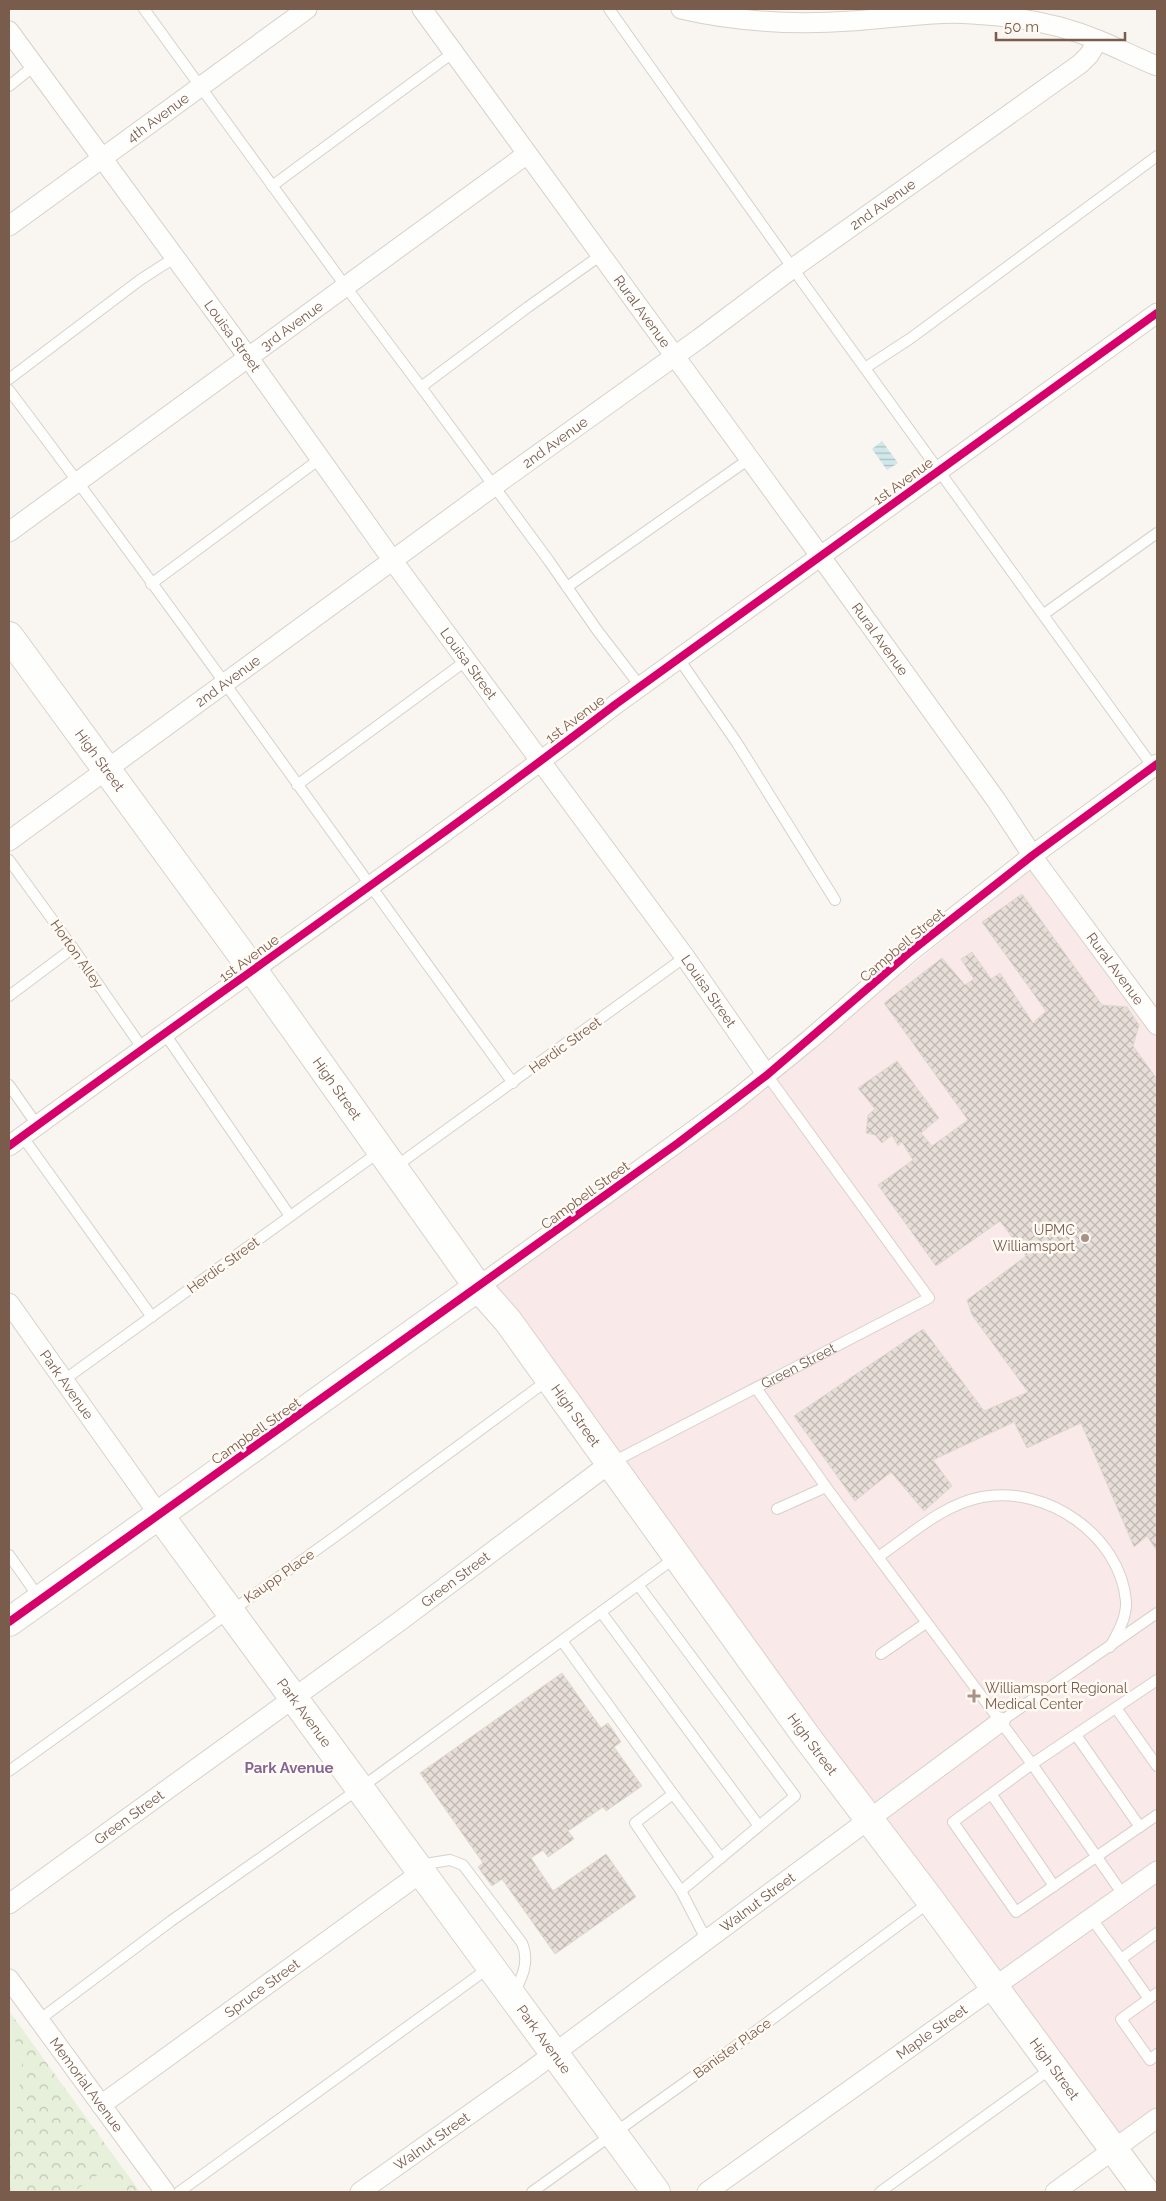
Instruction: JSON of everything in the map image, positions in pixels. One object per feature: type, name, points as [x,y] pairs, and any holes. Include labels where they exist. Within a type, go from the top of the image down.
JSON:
[{"type":"main road","name":"High Street","points":[[9,636],[254,970],[478,1287],[508,1321],[676,1557],[1144,2192]]},
{"type":"main road","name":"Campbell Street","points":[[9,1622],[160,1516],[478,1287]]},
{"type":"main road","name":"Park Avenue","points":[[160,1516],[656,2192]]},
{"type":"street","name":"4th Avenue","points":[[9,226],[307,9]]},
{"type":"street","name":"Rural Avenue","points":[[422,9],[821,557],[996,800],[1033,855],[1157,1025]]},
{"type":"street","points":[[681,9],[745,20],[789,23],[970,13],[1040,22],[1098,40],[1157,66]]},
{"type":"street","name":"Louisa Street","points":[[9,31],[321,458],[393,561],[685,957],[768,1075]]},
{"type":"street","name":"2nd Avenue","points":[[9,841],[793,268],[1080,64],[1098,40]]},
{"type":"street","name":"3rd Avenue","points":[[9,532],[527,154]]},
{"type":"street","name":"1st Avenue","points":[[15,1141],[254,970],[540,762],[640,686],[1157,313]]},
{"type":"street","name":"Campbell Street","points":[[478,1287],[678,1143],[768,1075],[910,952],[1033,855],[1155,766]]},
{"type":"street","name":"Park Avenue","points":[[9,1303],[160,1516]]},
{"type":"street","name":"Green Street","points":[[9,1904],[136,1814],[293,1697],[400,1621],[609,1464]]},
{"type":"street","name":"Walnut Street","points":[[364,2191],[555,2053],[1000,1722]]},
{"type":"street","name":"Spruce Street","points":[[101,2105],[420,1869]]},
{"type":"street","name":"Maple Street","points":[[708,2192],[1157,1872]]},
{"type":"street","name":"Memorial Avenue","points":[[9,1979],[165,2192]]},
{"type":"street","points":[[1055,2192],[1157,2118]]},
{"type":"lane","points":[[144,9],[640,686]]},
{"type":"lane","points":[[609,9],[865,368],[1155,766]]},
{"type":"lane","points":[[272,186],[454,52]]},
{"type":"lane","points":[[9,86],[34,66]]},
{"type":"lane","points":[[865,368],[911,338],[1157,156]]},
{"type":"lane","points":[[421,386],[601,255]]},
{"type":"lane","points":[[9,379],[140,280],[174,258]]},
{"type":"lane","points":[[9,390],[226,683],[297,785],[371,884],[513,1084]]},
{"type":"lane","points":[[151,584],[321,458]]},
{"type":"lane","points":[[567,586],[749,459]]},
{"type":"lane","points":[[1044,614],[1157,532]]},
{"type":"lane","points":[[679,659],[737,743],[835,900]]},
{"type":"lane","points":[[297,785],[467,660]]},
{"type":"lane","name":"Horton Alley","points":[[9,860],[143,1049]]},
{"type":"lane","points":[[9,996],[73,948]]},
{"type":"lane","name":"Herdic Street","points":[[64,1380],[290,1216],[513,1084],[685,957]]},
{"type":"lane","points":[[165,1034],[290,1216]]},
{"type":"lane","name":"Louisa Street","points":[[768,1075],[929,1298]]},
{"type":"lane","points":[[9,1085],[38,1125]]},
{"type":"lane","points":[[15,1141],[152,1317]]},
{"type":"lane","name":"Green Street","points":[[609,1464],[929,1298]]},
{"type":"lane","name":"Kaupp Place","points":[[9,1771],[340,1533],[549,1379]]},
{"type":"lane","points":[[756,1388],[826,1487],[1032,1764],[1124,1896]]},
{"type":"lane","points":[[777,1509],[826,1487]]},
{"type":"lane","points":[[878,1557],[944,1511],[980,1498],[1012,1496],[1050,1506],[1074,1518],[1094,1535],[1111,1557],[1121,1582],[1126,1603],[1122,1625],[1110,1647]]},
{"type":"lane","points":[[9,1555],[41,1600]]},
{"type":"lane","points":[[39,2020],[171,1921],[360,1788],[639,1586],[676,1557]]},
{"type":"lane","points":[[639,1586],[795,1796],[681,1891]]},
{"type":"lane","points":[[601,1612],[759,1826]]},
{"type":"lane","name":"Walnut Street","points":[[1000,1722],[1157,1613]]},
{"type":"lane","points":[[881,1654],[926,1623]]},
{"type":"lane","points":[[562,1641],[721,1858]]},
{"type":"lane","points":[[1155,1685],[1116,1708],[1032,1764],[953,1822],[1016,1912],[1157,1816]]},
{"type":"lane","points":[[1116,1708],[1157,1766]]},
{"type":"lane","points":[[1076,1735],[1140,1827]]},
{"type":"lane","points":[[673,1794],[635,1823],[681,1891],[706,1939]]},
{"type":"lane","points":[[992,1795],[1054,1886]]},
{"type":"lane","points":[[420,1869],[450,1860],[463,1865],[522,1943],[526,1954],[525,1966],[522,1978],[512,1996]]},
{"type":"lane","name":"Banister Place","points":[[532,2192],[931,1901]]},
{"type":"lane","points":[[1092,1919],[1121,1959],[1153,1996],[1121,2019],[1150,2060],[1157,2054]]},
{"type":"lane","points":[[1121,1959],[1157,1932]]},
{"type":"lane","points":[[179,2192],[491,1966]]},
{"type":"lane","points":[[880,2192],[1052,2068]]},
{"type":"shaded area","name":"Williamsport Regional Medical Center","points":[[1031,868],[1145,1025],[1157,1017],[1157,2106],[1113,2138],[493,1285],[778,1076]]},
{"type":"green space","points":[[9,2011],[140,2192],[9,2192]]},
{"type":"green space","points":[[9,2019],[22,2064],[14,2135],[9,2144]]},
{"type":"green space","points":[[108,2168],[126,2192],[73,2192]]},
{"type":"water","points":[[882,441],[898,463],[887,470],[872,449]]},
{"type":"building","name":"UPMC Williamsport","points":[[1022,894],[1102,1005],[1127,1007],[1139,1025],[1133,1046],[1157,1079],[1157,1551],[1147,1536],[1134,1547],[1081,1423],[1027,1448],[1014,1422],[933,1460],[952,1486],[924,1511],[891,1472],[855,1501],[794,1416],[923,1329],[984,1411],[1028,1392],[972,1315],[967,1300],[1026,1256],[1000,1221],[936,1266],[878,1185],[913,1160],[902,1142],[898,1146],[892,1135],[882,1143],[875,1135],[866,1133],[868,1115],[875,1109],[858,1088],[897,1061],[939,1118],[921,1133],[932,1146],[968,1120],[884,1003],[942,958],[965,985],[974,979],[961,959],[972,952],[991,979],[1000,973],[1033,1023],[1046,1011],[982,922]]},
{"type":"building","points":[[562,1673],[601,1728],[608,1723],[621,1742],[614,1747],[642,1786],[606,1811],[603,1807],[568,1831],[574,1839],[548,1857],[543,1850],[531,1858],[553,1891],[606,1854],[636,1897],[555,1954],[502,1879],[492,1886],[478,1867],[483,1863],[420,1773]]},
{"type":"cycle path","points":[[9,1146],[390,872],[616,704],[1157,313]]},
{"type":"cycle path","points":[[9,1622],[678,1143],[767,1075],[910,952],[1033,855],[1157,764]]},
{"type":"place","name":"UPMC Williamsport","points":[[1085,1238]]},
{"type":"place","name":"Williamsport Regional Medical Center","points":[[974,1696]]},
{"type":"district","name":"Park Avenue","points":[[289,1768]]}]
